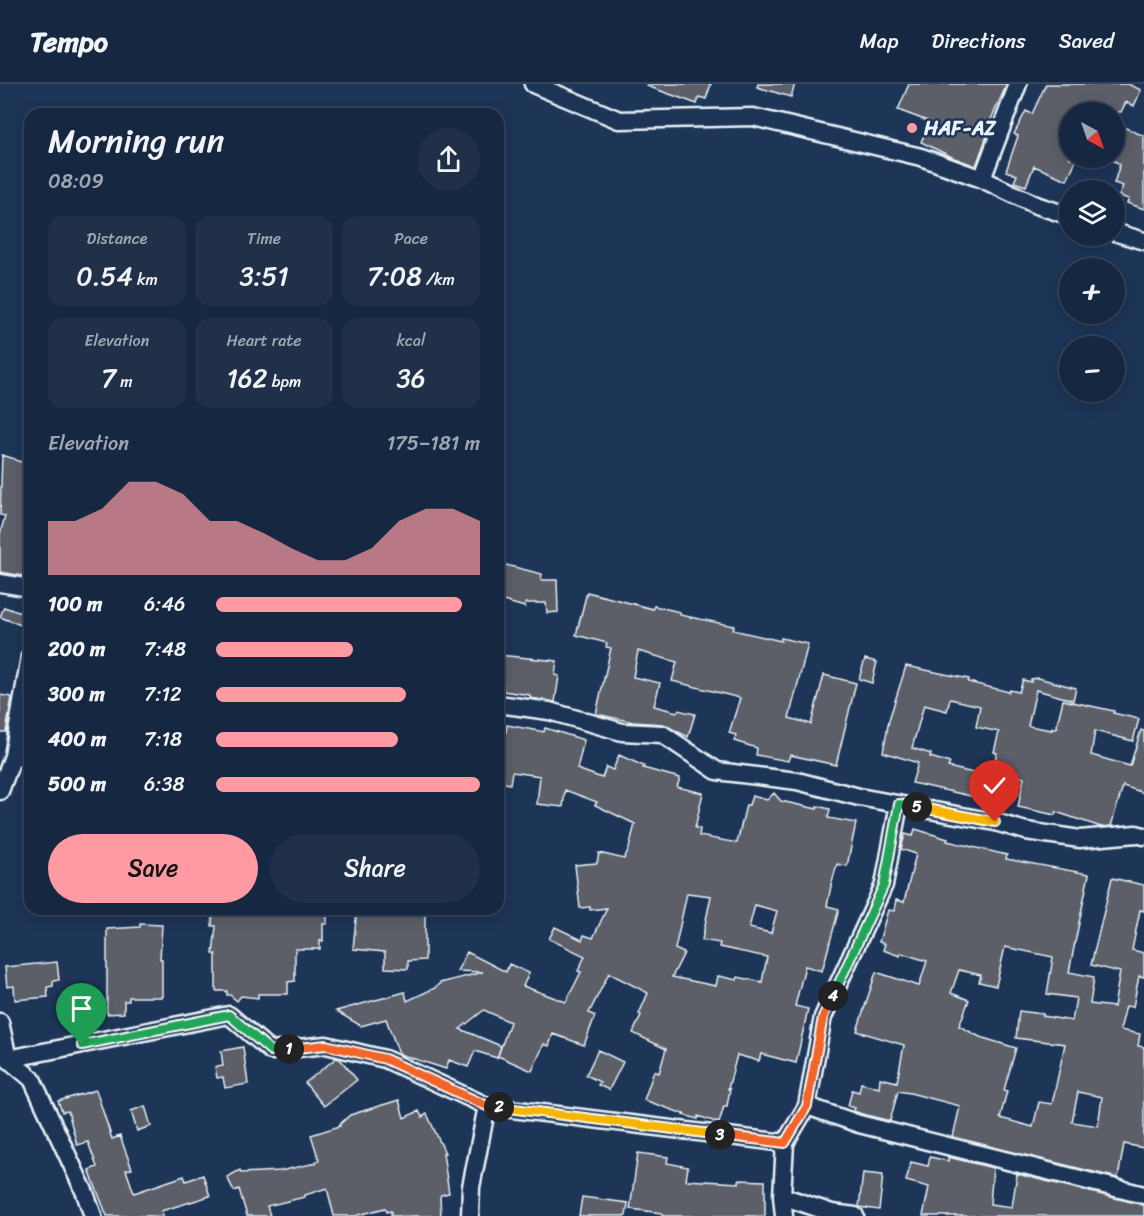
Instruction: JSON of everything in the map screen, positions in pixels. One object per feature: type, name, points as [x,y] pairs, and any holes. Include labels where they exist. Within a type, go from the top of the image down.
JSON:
[{"type":"street","points":[[533,84],[619,120],[753,117],[921,157],[982,179],[1036,205],[1059,212]]},
{"type":"street","points":[[982,179],[1018,84]]},
{"type":"street","points":[[1125,236],[1144,242]]},
{"type":"street","points":[[0,583],[24,587]]},
{"type":"street","points":[[504,705],[549,711],[622,732],[662,734],[717,771],[797,781],[859,798],[995,822],[1026,831],[1080,840],[1136,834],[1144,836]]},
{"type":"street","points":[[0,790],[22,758],[24,732]]},
{"type":"street","points":[[784,1216],[782,1196],[785,1143],[807,1106],[823,1017],[884,885],[899,804]]},
{"type":"street","points":[[8,1059],[229,1015],[271,1051],[326,1045],[385,1059],[487,1106],[785,1143]]},
{"type":"street","points":[[0,1022],[8,1059],[32,1079],[85,1193],[93,1216]]},
{"type":"street","points":[[470,1216],[471,1187],[487,1106]]},
{"type":"street","points":[[807,1106],[859,1124],[1144,1195]]},
{"type":"street","points":[[782,1196],[832,1214],[855,1216]]},
{"type":"building","points":[[648,84],[711,84],[706,99],[699,97],[697,104],[647,86]]},
{"type":"building","points":[[758,84],[795,84],[791,97],[757,87]]},
{"type":"building","points":[[909,84],[1007,84],[989,124],[991,125],[976,166],[921,142],[930,122],[898,110]]},
{"type":"building","points":[[1046,84],[1128,84],[1141,90],[1134,106],[1126,102],[1125,104],[1125,102],[1059,102],[1059,168],[1072,168],[1067,180],[1034,166],[1026,186],[1014,182],[1017,175],[1006,171],[1018,136],[1014,134],[1026,111],[1032,114]]},
{"type":"building","points":[[1125,128],[1144,136],[1144,209],[1127,203],[1129,199],[1125,198],[1125,180],[1115,180],[1119,168],[1125,168]]},
{"type":"building","points":[[2,455],[24,463],[24,576],[0,572],[0,534],[5,516],[0,515]]},
{"type":"building","points":[[504,564],[542,574],[541,580],[557,580],[558,612],[547,613],[546,603],[526,603],[525,607],[504,601]]},
{"type":"building","points":[[587,592],[734,626],[733,630],[781,641],[781,638],[808,644],[789,718],[811,724],[824,675],[856,683],[836,765],[790,755],[788,761],[756,755],[757,748],[734,741],[736,735],[729,733],[740,698],[672,681],[677,662],[638,651],[633,677],[660,683],[654,706],[695,714],[688,737],[663,724],[633,722],[596,714],[611,648],[606,647],[607,643],[576,635]]},
{"type":"building","points":[[4,607],[24,614],[24,626],[0,617]]},
{"type":"building","points":[[504,656],[557,661],[555,675],[559,676],[555,702],[530,698],[530,695],[504,691]]},
{"type":"building","points":[[865,659],[877,662],[872,683],[859,679]]},
{"type":"building","points":[[906,666],[969,679],[968,682],[1009,692],[1010,690],[1019,692],[1023,680],[1031,682],[1031,679],[1038,678],[1076,688],[1073,700],[1036,690],[1028,726],[1056,729],[1063,700],[1139,719],[1133,741],[1095,731],[1091,755],[1130,766],[1141,730],[1144,731],[1144,793],[1123,786],[1111,826],[1101,827],[1056,812],[1055,815],[1018,807],[1024,778],[992,769],[997,753],[994,752],[999,732],[976,727],[980,706],[950,699],[947,711],[924,705],[912,748],[950,763],[948,767],[986,776],[980,798],[912,783],[918,763],[883,752],[889,720]]},
{"type":"building","points":[[0,695],[12,697],[6,732],[0,732]]},
{"type":"building","points":[[507,725],[544,732],[545,728],[584,740],[577,769],[602,778],[606,767],[613,770],[619,755],[644,766],[643,768],[680,778],[677,787],[703,793],[695,828],[700,829],[699,836],[737,843],[746,805],[749,805],[752,796],[767,800],[774,793],[781,801],[817,809],[817,806],[830,809],[828,818],[856,823],[847,866],[837,864],[831,886],[827,906],[839,909],[822,971],[805,966],[795,1006],[808,1009],[796,1063],[761,1054],[759,1061],[737,1055],[728,1089],[730,1089],[727,1106],[724,1106],[719,1123],[698,1116],[698,1119],[683,1115],[644,1100],[654,1071],[659,1073],[666,1049],[633,1033],[648,993],[609,973],[589,1013],[595,1016],[584,1045],[553,1034],[549,1046],[544,1044],[532,1071],[498,1056],[510,1022],[484,1010],[460,1029],[501,1046],[497,1058],[475,1051],[468,1067],[449,1060],[446,1069],[399,1054],[386,1019],[361,1026],[336,1011],[405,992],[407,1001],[435,988],[440,983],[483,972],[457,971],[467,952],[506,972],[509,964],[529,973],[523,986],[566,1002],[581,972],[578,971],[585,956],[549,939],[555,927],[582,940],[584,935],[593,938],[607,908],[590,910],[590,907],[580,908],[575,865],[597,863],[599,853],[624,859],[635,824],[595,805],[597,802],[565,790],[563,807],[537,804],[540,776],[512,772],[510,784],[504,783],[504,732],[506,732]],"holes":[[[687,893],[711,896],[702,940],[720,943],[719,947],[767,957],[762,982],[718,976],[716,986],[672,977],[684,953],[675,949]],[[755,905],[777,911],[771,933],[749,928]]]},
{"type":"building","points":[[915,829],[948,839],[947,841],[1007,855],[1006,859],[1089,874],[1069,972],[1094,977],[1090,1004],[1114,1007],[1120,972],[1091,965],[1112,878],[1144,885],[1144,911],[1140,910],[1132,950],[1144,953],[1144,977],[1139,976],[1133,1007],[1126,1006],[1120,1030],[1140,1034],[1138,1046],[1144,1047],[1144,1148],[1124,1144],[1118,1178],[953,1137],[960,1106],[898,1091],[890,1121],[862,1114],[848,1106],[852,1090],[859,1092],[861,1083],[879,1088],[880,1078],[897,1082],[904,1045],[857,1031],[876,972],[919,986],[927,961],[883,950],[885,944],[879,942],[888,910],[894,911],[896,900],[904,902],[916,854],[901,849],[905,834],[913,836]],"holes":[[[1005,947],[1053,957],[1047,994],[1076,998],[1072,1021],[1019,1011],[1016,1038],[1065,1044],[1052,1104],[1039,1102],[1033,1127],[1000,1118],[1007,1091],[1004,1090],[1016,1048],[980,1037],[959,1026],[969,1000],[951,993],[959,970],[981,975],[979,982],[996,986]],[[1078,1092],[1102,1097],[1098,1126],[1072,1122]]]},
{"type":"building","points":[[213,915],[327,915],[327,924],[323,924],[323,941],[320,940],[320,949],[295,949],[295,981],[288,982],[288,994],[258,994],[258,998],[241,996],[237,1001],[227,995],[227,991],[216,991],[216,954],[213,954],[216,926],[212,926]]},
{"type":"building","points":[[356,915],[425,915],[425,960],[408,961],[408,969],[385,968],[385,952],[353,949]]},
{"type":"building","points":[[140,924],[162,925],[160,959],[162,959],[162,997],[129,997],[129,1001],[124,1001],[124,1013],[107,1014],[107,929],[140,927]]},
{"type":"building","points":[[57,962],[59,980],[53,981],[53,986],[47,987],[48,997],[15,1000],[14,986],[7,987],[5,967]]},
{"type":"building","points":[[243,1047],[248,1084],[225,1088],[223,1077],[217,1078],[215,1067],[223,1066],[221,1051]]},
{"type":"building","points":[[598,1050],[623,1062],[609,1090],[598,1085],[600,1082],[586,1075]]},
{"type":"building","points":[[336,1058],[340,1059],[357,1080],[324,1106],[305,1083]]},
{"type":"building","points":[[96,1090],[112,1139],[120,1136],[132,1169],[126,1170],[134,1193],[184,1176],[186,1181],[203,1175],[210,1196],[161,1211],[163,1216],[107,1216],[89,1170],[97,1167],[88,1142],[77,1145],[68,1111],[62,1112],[58,1101]]},
{"type":"building","points":[[399,1100],[404,1118],[419,1111],[422,1117],[427,1114],[445,1153],[443,1153],[449,1193],[440,1197],[441,1216],[391,1216],[391,1211],[387,1212],[385,1208],[355,1216],[334,1216],[327,1188],[305,1195],[305,1197],[267,1206],[270,1216],[247,1216],[239,1189],[234,1191],[227,1177],[240,1170],[241,1173],[280,1171],[316,1163],[319,1160],[311,1135],[340,1126],[350,1115]]},
{"type":"building","points":[[145,1106],[151,1126],[137,1131],[131,1111]]},
{"type":"building","points":[[638,1153],[668,1157],[667,1163],[688,1167],[686,1180],[739,1183],[739,1180],[765,1181],[765,1216],[662,1216],[662,1213],[630,1209]]},
{"type":"building","points":[[930,1157],[948,1161],[948,1157],[993,1168],[990,1204],[1012,1207],[1017,1174],[1144,1205],[1144,1216],[923,1216],[929,1187],[906,1181],[911,1162],[928,1166]]},
{"type":"building","points":[[863,1173],[883,1175],[879,1210],[859,1207]]},
{"type":"building","points":[[582,1197],[628,1203],[626,1216],[579,1216]]},
{"type":"place","name":"HAF-AZ","points":[[912,128]]},
{"type":"route","points":[[82,1045],[229,1015],[271,1051],[326,1045],[385,1059],[487,1106],[785,1143],[807,1106],[823,1017],[884,885],[899,804],[995,822]]}]
